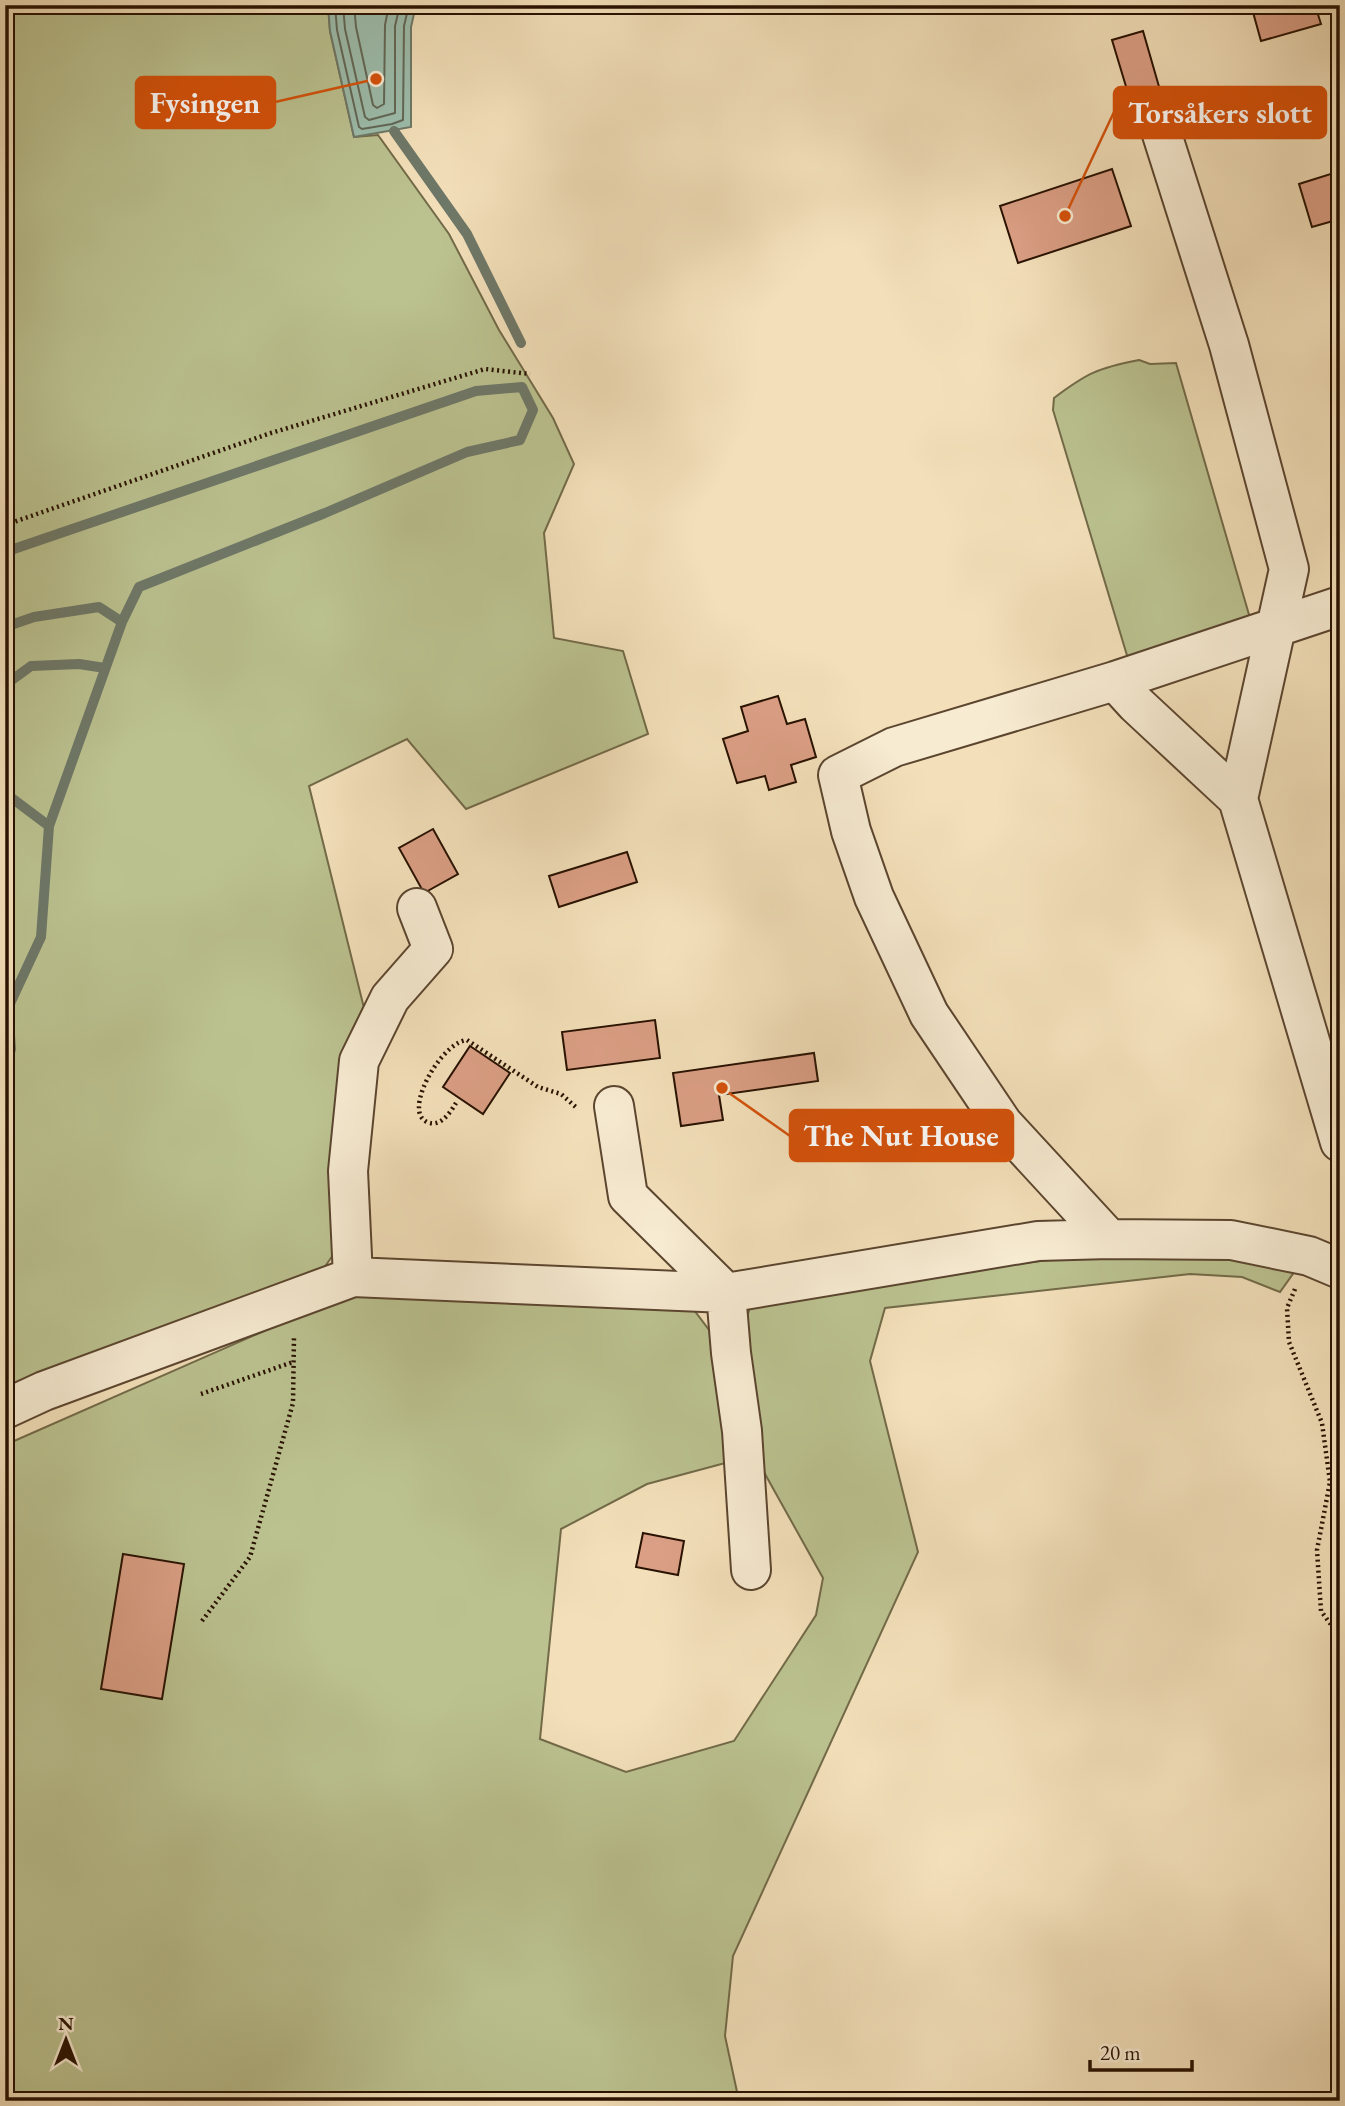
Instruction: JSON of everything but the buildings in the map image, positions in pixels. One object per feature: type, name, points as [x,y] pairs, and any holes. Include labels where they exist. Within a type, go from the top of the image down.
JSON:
[{"type":"lane","points":[[1160,128],[1228,345],[1289,569],[1238,799],[1340,1142]]},
{"type":"lane","points":[[1109,1239],[1003,1124],[929,1014],[874,897],[851,831],[838,775],[894,747],[1115,681],[1340,606]]},
{"type":"lane","points":[[1115,681],[1238,799]]},
{"type":"lane","points":[[353,1277],[348,1171],[359,1061],[390,998],[433,949],[417,908]]},
{"type":"lane","points":[[614,1106],[628,1196],[726,1293],[742,1431],[751,1570]]},
{"type":"lane","points":[[5,1409],[44,1391],[353,1277],[726,1293],[1038,1241],[1109,1239],[1231,1240],[1324,1262]]},
{"type":"path","points":[[5,525],[271,433],[485,369],[530,374]]},
{"type":"path","points":[[456,1103],[445,1118],[437,1123],[422,1119],[419,1112],[419,1103],[427,1079],[448,1049],[458,1041],[467,1040],[538,1087],[561,1094],[578,1110],[614,1106]]},
{"type":"path","points":[[1324,1262],[1287,1308],[1289,1342],[1322,1423],[1330,1482],[1317,1550],[1321,1611],[1340,1637]]},
{"type":"path","points":[[202,1621],[250,1557],[293,1403],[296,1296]]},
{"type":"path","points":[[201,1394],[293,1362]]},
{"type":"green space","points":[[5,5],[328,5],[330,31],[354,137],[378,135],[449,234],[499,330],[553,418],[574,464],[544,533],[554,638],[623,651],[648,734],[466,809],[407,739],[309,786],[365,1012],[335,1252],[322,1271],[5,1394]]},
{"type":"green space","points":[[1139,360],[1150,364],[1176,363],[1252,625],[1129,662],[1053,410],[1054,398],[1085,377],[1103,369]]},
{"type":"green space","points":[[1189,1252],[1300,1264],[1280,1292],[1242,1277],[1190,1274],[885,1308],[870,1361],[918,1552],[733,1956],[725,2036],[739,2101],[5,2101],[5,1445],[348,1294],[694,1310],[712,1334],[729,1462],[647,1484],[561,1529],[540,1739],[626,1772],[734,1741],[816,1615],[823,1578],[760,1465],[743,1331],[750,1307],[1019,1264],[1109,1254]]},
{"type":"water","points":[[328,5],[416,5],[411,27],[411,127],[354,137],[330,31]]},
{"type":"waterway","points":[[394,131],[467,234],[521,343]]},
{"type":"waterway","points":[[5,552],[476,391],[522,387],[533,410],[520,440],[467,452],[325,513],[139,587],[122,622],[49,826],[41,937],[8,1008],[11,1049],[5,1070]]},
{"type":"waterway","points":[[5,627],[34,617],[99,607],[122,622]]},
{"type":"waterway","points":[[5,685],[31,666],[79,664],[105,668]]},
{"type":"waterway","points":[[5,793],[49,826]]},
{"type":"place","name":"Fysingen","points":[[376,79]]},
{"type":"place","name":"Torsåkers slott","points":[[1065,216]]},
{"type":"place","name":"The Nut House","points":[[722,1088]]}]
